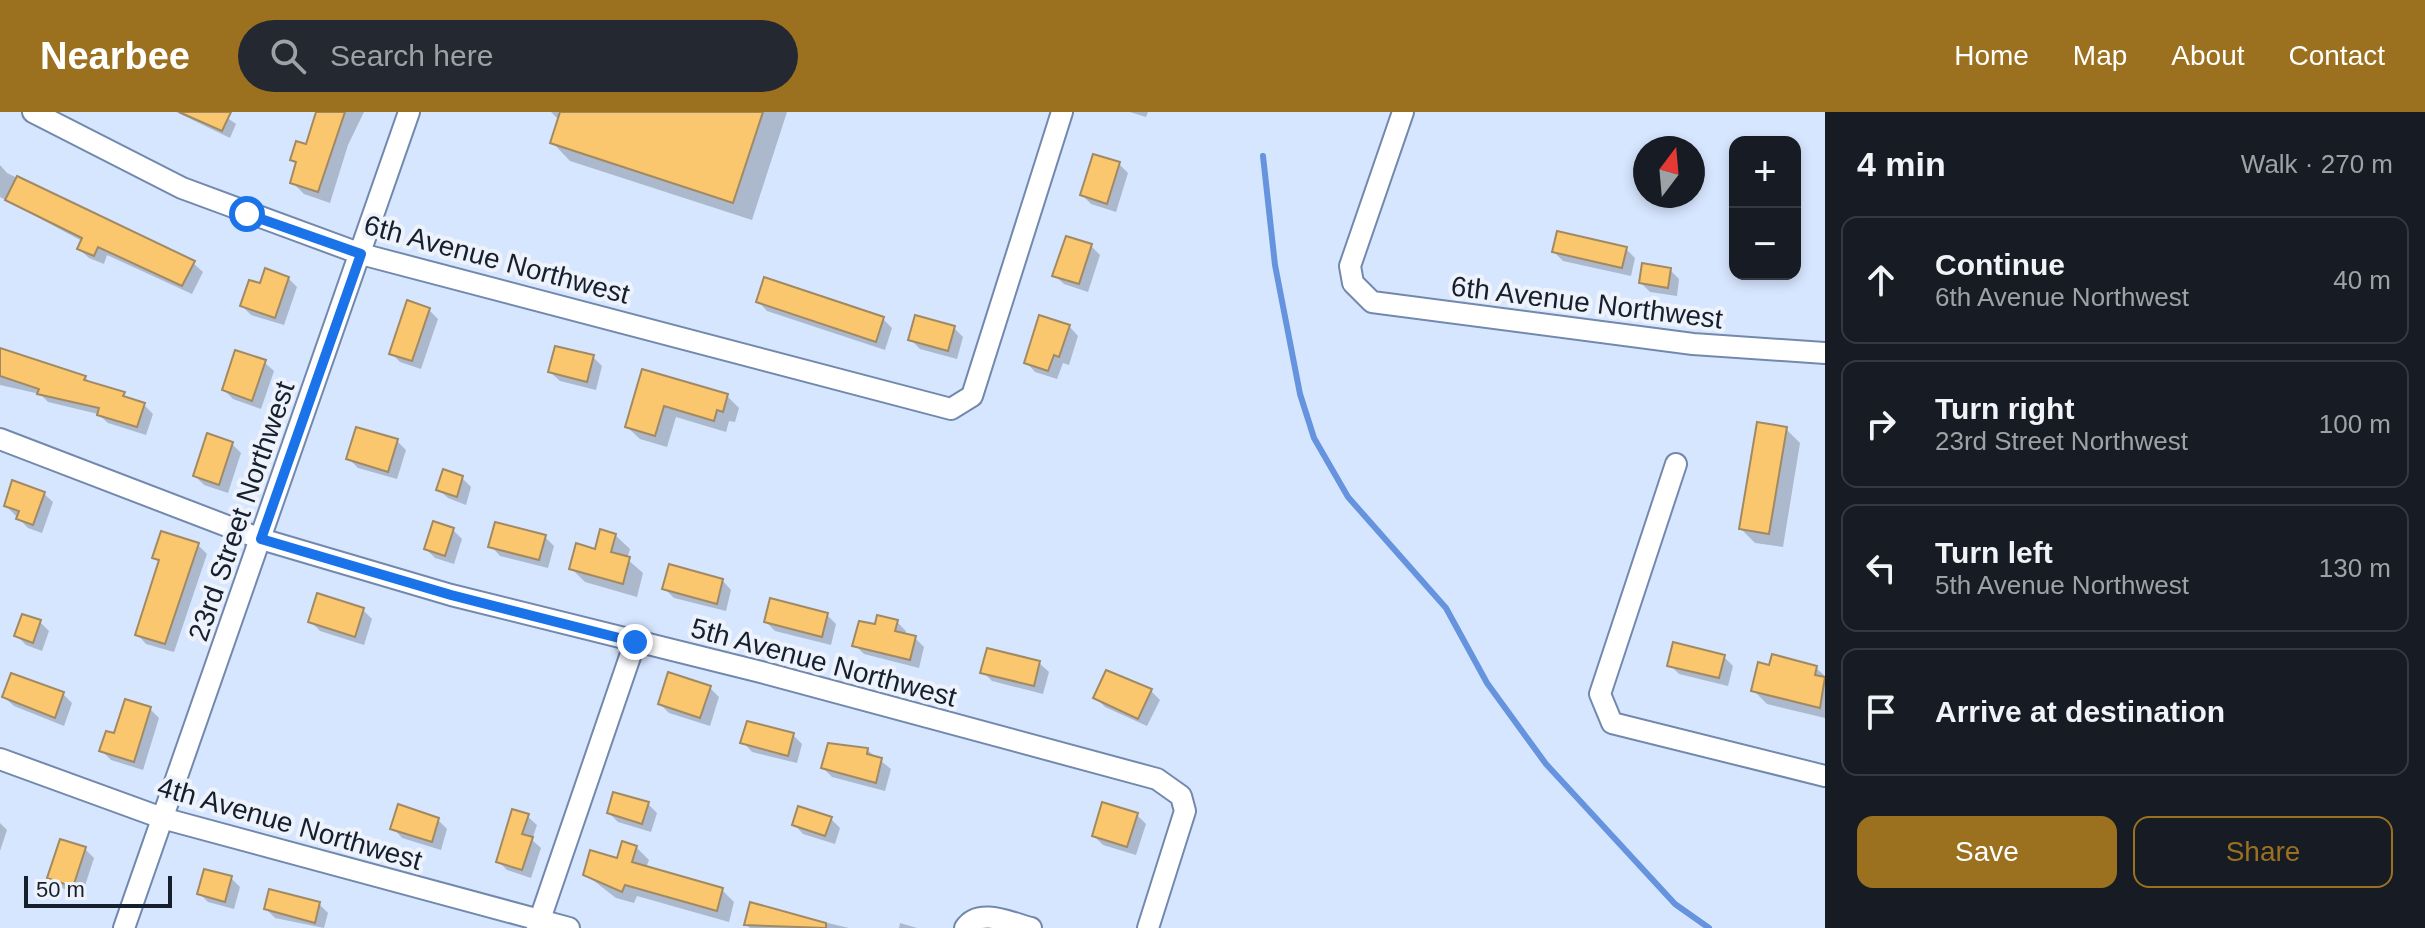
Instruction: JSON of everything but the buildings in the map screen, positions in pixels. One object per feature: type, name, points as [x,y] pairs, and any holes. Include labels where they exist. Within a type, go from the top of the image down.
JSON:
[{"type":"street","name":"6th Avenue Northwest","points":[[33,112],[182,188],[361,254],[951,409],[963,405],[972,396],[1062,112]]},
{"type":"street","name":"23rd Street Northwest","points":[[124,928],[409,112]]},
{"type":"street","name":"6th Avenue Northwest","points":[[1403,112],[1353,250],[1353,283],[1365,299],[1383,306],[1693,344],[1825,353]]},
{"type":"street","name":"5th Avenue Northwest","points":[[0,439],[261,539],[451,595],[776,676],[1157,779],[1181,796],[1185,811],[1148,928]]},
{"type":"street","points":[[1676,464],[1600,694],[1612,723],[1825,776]]},
{"type":"street","points":[[539,924],[635,642]]},
{"type":"street","name":"4th Avenue Northwest","points":[[0,759],[162,818],[539,924],[569,928]]},
{"type":"street","points":[[965,926],[985,917],[1031,928]]},
{"type":"waterway","points":[[1263,156],[1275,265],[1300,394],[1314,438],[1348,497],[1446,608],[1487,683],[1546,764],[1675,904],[1709,928]]},
{"type":"route","points":[[247,214],[361,254],[261,539],[451,595],[635,642]]}]
